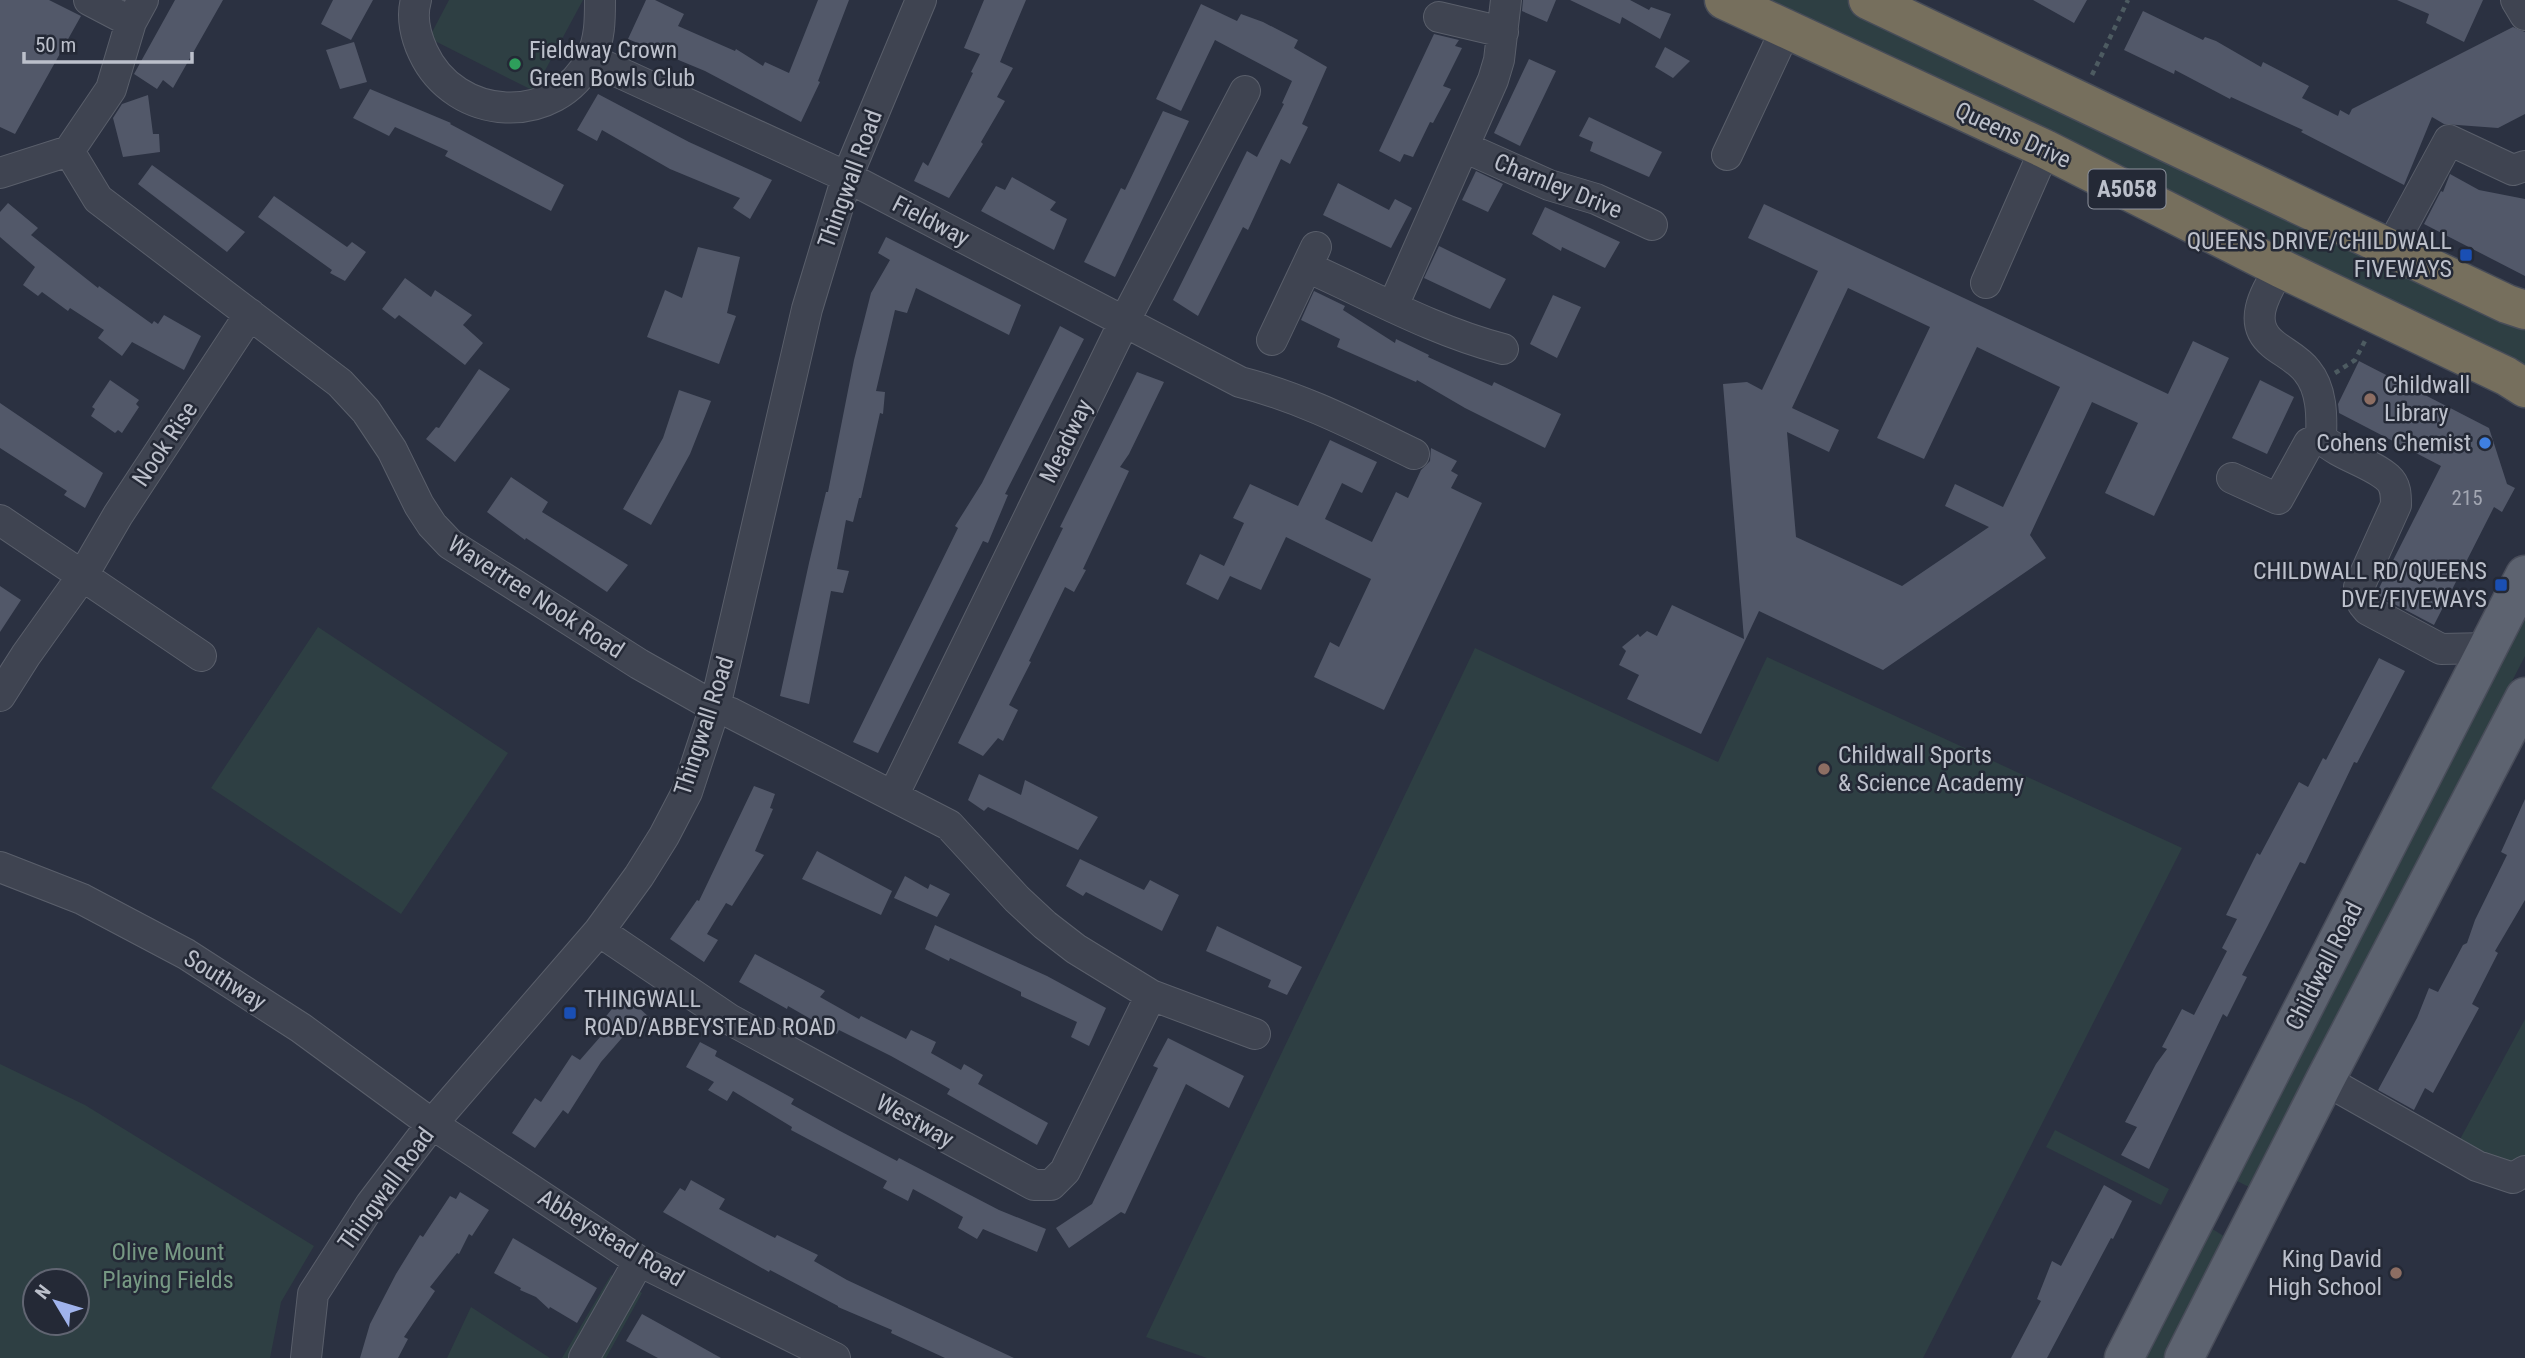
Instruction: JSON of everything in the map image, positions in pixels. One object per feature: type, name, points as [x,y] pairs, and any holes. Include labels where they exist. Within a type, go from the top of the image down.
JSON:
[{"type":"highway","name":"Queens Drive","points":[[1724,0],[2045,149],[2280,268],[2506,376],[2525,388]]},
{"type":"highway","name":"A5058","points":[[1868,0],[2390,249],[2525,310]]},
{"type":"main road","name":"Childwall Road","points":[[2124,1358],[2525,575]]},
{"type":"main road","points":[[2184,1358],[2325,1080],[2522,713]]},
{"type":"main road","points":[[2203,1202],[2253,1225]]},
{"type":"street","points":[[0,173],[69,151],[111,89],[137,11],[89,0]]},
{"type":"street","points":[[416,0],[416,39],[430,68],[452,91],[481,105],[513,109],[544,101],[571,84],[590,59],[600,30],[600,0]]},
{"type":"street","name":"Thingwall Road","points":[[306,1358],[313,1294],[371,1204],[432,1124],[599,932],[639,876],[687,792],[715,707],[807,309],[847,177],[921,0]]},
{"type":"street","name":"Charnley Drive","points":[[1393,306],[1493,80],[1503,32],[1506,0]]},
{"type":"street","points":[[2516,0],[2525,15]]},
{"type":"street","points":[[1438,17],[1503,32]]},
{"type":"street","points":[[1727,155],[1786,29]]},
{"type":"street","name":"Fieldway","points":[[590,59],[847,177],[1228,376],[1315,406],[1414,454]]},
{"type":"street","name":"Meadway","points":[[894,796],[1125,320],[1245,90]]},
{"type":"street","points":[[2390,249],[2449,140],[2513,170],[2525,166]]},
{"type":"street","name":"Charnley Drive","points":[[1464,147],[1549,185],[1596,199],[1652,225]]},
{"type":"street","points":[[1986,283],[2045,149]]},
{"type":"street","name":"Wavertree Nook Road","points":[[69,151],[98,199],[340,383],[366,411],[392,450],[419,505],[450,544],[639,664],[715,707],[949,825],[1045,926],[1076,949],[1151,995],[1255,1034]]},
{"type":"street","points":[[1272,340],[1311,257],[1428,325],[1506,349]]},
{"type":"street","points":[[2280,268],[2267,291],[2258,319],[2261,331],[2271,343],[2299,362],[2312,379],[2320,407],[2320,438]]},
{"type":"street","name":"Nook Rise","points":[[0,696],[26,654],[83,575],[118,515],[250,314]]},
{"type":"street","points":[[2232,478],[2278,499],[2309,443],[2320,438]]},
{"type":"street","points":[[2320,438],[2388,478],[2396,492],[2396,505],[2359,587],[2363,604],[2368,610],[2441,649],[2488,648]]},
{"type":"street","points":[[0,520],[201,656]]},
{"type":"street","name":"Southway","points":[[0,867],[82,899],[186,954],[301,1028],[432,1124]]},
{"type":"street","name":"Westway","points":[[599,932],[729,1019],[1034,1185],[1051,1185],[1065,1171],[1151,995]]},
{"type":"street","points":[[2325,1080],[2485,1170],[2513,1178],[2525,1171]]},
{"type":"street","name":"Abbeystead Road","points":[[432,1124],[639,1261],[835,1358]]},
{"type":"street","points":[[584,1358],[639,1261]]},
{"type":"path","points":[[2079,101],[2127,0]]},
{"type":"path","points":[[2326,379],[2355,360],[2370,331]]},
{"type":"green space","name":"Fieldway Crown Green Bowls Club","points":[[449,0],[583,0],[534,91],[429,38]]},
{"type":"green space","points":[[1761,0],[1853,0],[2525,317],[2525,379]]},
{"type":"green space","points":[[2525,593],[2525,656],[2251,1188],[2225,1175]]},
{"type":"green space","points":[[318,627],[508,753],[401,914],[211,788]]},
{"type":"green space","points":[[1475,648],[1718,762],[1767,657],[2182,848],[1923,1358],[1207,1358],[1146,1337]]},
{"type":"green space","points":[[2525,1019],[2525,1181],[2458,1143]]},
{"type":"green space","name":"Olive Mount Playing Fields","points":[[0,1064],[85,1105],[314,1246],[281,1302],[270,1358],[0,1358]]},
{"type":"green space","points":[[2055,1130],[2169,1189],[2161,1205],[2046,1147]]},
{"type":"green space","points":[[2201,1222],[2227,1238],[2165,1358],[2131,1358]]},
{"type":"green space","points":[[611,1275],[642,1293],[606,1358],[562,1358]]},
{"type":"green space","points":[[471,1307],[550,1358],[447,1358]]},
{"type":"building","points":[[0,0],[49,0],[81,16],[15,134],[0,127]]},
{"type":"building","points":[[175,0],[223,0],[173,88],[163,80],[157,89],[134,74]]},
{"type":"building","points":[[333,0],[373,0],[351,40],[321,24]]},
{"type":"building","points":[[646,0],[655,0],[684,14],[678,26],[735,51],[736,49],[763,66],[765,62],[789,73],[818,0],[849,0],[818,81],[820,82],[801,122],[705,71],[628,39]]},
{"type":"building","points":[[984,0],[1026,0],[1000,62],[1013,68],[997,97],[1005,101],[981,142],[983,144],[949,198],[914,181],[923,162],[928,166],[973,73],[971,72],[980,54],[964,48]]},
{"type":"building","points":[[1523,0],[1556,0],[1547,22],[1522,11]]},
{"type":"building","points":[[1570,0],[1630,0],[1649,10],[1651,7],[1671,14],[1660,39],[1622,17],[1620,24]]},
{"type":"building","points":[[2033,0],[2087,0],[2074,23]]},
{"type":"building","points":[[2397,0],[2483,0],[2464,42],[2426,23],[2429,14]]},
{"type":"building","points":[[1201,4],[1237,21],[1241,14],[1263,22],[1298,40],[1294,48],[1327,67],[1302,124],[1308,127],[1290,164],[1281,159],[1248,230],[1243,227],[1198,316],[1173,300],[1247,151],[1257,157],[1284,104],[1282,103],[1292,81],[1215,40],[1181,111],[1156,99]]},
{"type":"building","points":[[2143,11],[2203,40],[2205,37],[2216,41],[2261,67],[2263,62],[2309,86],[2302,98],[2338,116],[2340,110],[2349,115],[2352,109],[2513,27],[2525,32],[2525,114],[2498,128],[2444,124],[2432,117],[2404,185],[2301,132],[2303,130],[2231,97],[2230,99],[2175,70],[2174,74],[2124,50]]},
{"type":"building","points":[[1434,34],[1459,40],[1455,46],[1462,48],[1443,86],[1451,89],[1433,123],[1430,122],[1413,157],[1404,154],[1400,162],[1379,151]]},
{"type":"building","points":[[354,42],[367,82],[340,89],[326,50]]},
{"type":"building","points":[[1665,47],[1690,61],[1673,78],[1655,67]]},
{"type":"building","points":[[1529,59],[1556,71],[1520,146],[1494,133]]},
{"type":"building","points":[[370,89],[451,123],[564,185],[551,211],[445,156],[448,151],[395,127],[389,136],[353,118]]},
{"type":"building","points":[[598,94],[689,142],[772,180],[750,219],[733,208],[740,198],[670,169],[602,130],[597,141],[577,130]]},
{"type":"building","points":[[148,95],[153,134],[159,134],[160,152],[123,157],[113,118],[122,104]]},
{"type":"building","points":[[1163,111],[1189,121],[1115,277],[1084,262],[1121,188],[1125,190]]},
{"type":"building","points":[[1589,117],[1662,152],[1649,177],[1590,151],[1593,142],[1579,136]]},
{"type":"building","points":[[152,165],[245,232],[227,252],[138,184]]},
{"type":"building","points":[[1476,171],[1503,184],[1488,212],[1462,200]]},
{"type":"building","points":[[2450,174],[2479,190],[2525,199],[2525,276],[2424,224]]},
{"type":"building","points":[[1012,177],[1056,202],[1050,210],[1067,219],[1054,250],[981,211],[996,186],[1005,190]]},
{"type":"building","points":[[1338,183],[1389,210],[1395,199],[1412,208],[1391,248],[1323,215]]},
{"type":"building","points":[[274,196],[347,247],[352,242],[366,252],[345,281],[330,273],[332,270],[258,217]]},
{"type":"building","points":[[8,203],[38,228],[31,235],[98,288],[99,286],[152,324],[154,321],[158,324],[164,315],[201,336],[184,370],[132,342],[122,356],[98,338],[104,330],[70,308],[68,311],[42,292],[38,296],[23,285],[35,267],[0,237],[0,212]]},
{"type":"building","points":[[1764,204],[2168,394],[2193,341],[2229,358],[2154,516],[2105,493],[2138,423],[2092,402],[2030,535],[2046,558],[1883,670],[1759,611],[1701,734],[1627,699],[1639,675],[1619,665],[1626,651],[1622,647],[1638,634],[1640,637],[1647,631],[1657,636],[1672,605],[1744,639],[1723,384],[1747,382],[1762,390],[1818,271],[1748,238]],"holes":[[[1848,288],[1930,327],[1877,438],[1924,459],[1977,347],[2060,387],[2003,507],[1955,484],[1945,506],[1989,527],[1902,586],[1796,537],[1787,432],[1829,452],[1839,430],[1792,408]]]},
{"type":"building","points":[[1545,207],[1620,242],[1605,268],[1562,247],[1561,251],[1532,234]]},
{"type":"building","points":[[886,237],[1021,305],[1009,335],[916,288],[907,313],[895,310],[876,391],[885,392],[883,414],[880,413],[853,522],[846,520],[837,569],[849,571],[843,593],[831,591],[809,704],[780,696],[809,563],[828,492],[854,360],[871,293],[890,260],[878,253]]},
{"type":"building","points":[[1439,246],[1506,279],[1490,309],[1424,278]]},
{"type":"building","points":[[698,247],[740,257],[727,313],[736,316],[719,364],[647,337],[665,290],[682,298]]},
{"type":"building","points":[[405,278],[431,297],[435,290],[472,315],[463,325],[483,343],[465,365],[399,315],[395,319],[382,309]]},
{"type":"building","points":[[1314,291],[1345,306],[1343,310],[1395,343],[1396,339],[1429,355],[1428,357],[1492,386],[1494,382],[1561,414],[1545,448],[1465,408],[1417,380],[1416,382],[1337,347],[1340,339],[1301,320]]},
{"type":"building","points":[[1553,295],[1581,307],[1557,358],[1530,344]]},
{"type":"building","points":[[1060,326],[1084,339],[1005,494],[1008,495],[988,543],[983,541],[878,753],[853,742],[958,528],[955,526],[982,483]]},
{"type":"building","points":[[2359,361],[2489,428],[2507,484],[2515,488],[2502,512],[2494,507],[2434,625],[2379,596],[2378,590],[2441,466],[2339,413],[2338,404]]},
{"type":"building","points":[[479,369],[510,389],[455,462],[426,439],[436,427],[439,428]]},
{"type":"building","points":[[1137,372],[1164,382],[1120,467],[1129,471],[1083,569],[1086,570],[1074,592],[1065,587],[1029,661],[1031,662],[1009,705],[1018,710],[1003,741],[998,738],[983,756],[958,743]]},
{"type":"building","points":[[110,380],[139,400],[136,404],[139,407],[122,433],[118,430],[115,433],[91,416],[95,409],[92,407]]},
{"type":"building","points":[[2260,380],[2294,397],[2267,454],[2232,438]]},
{"type":"building","points":[[679,390],[711,401],[690,454],[651,525],[623,509],[663,438]]},
{"type":"building","points":[[0,403],[103,473],[85,508],[64,495],[67,491],[0,448]]},
{"type":"building","points":[[1330,440],[1377,462],[1362,493],[1342,483],[1325,519],[1372,542],[1396,492],[1408,498],[1421,470],[1430,461],[1431,448],[1457,461],[1451,471],[1458,475],[1451,488],[1482,503],[1384,710],[1314,677],[1330,642],[1339,647],[1371,579],[1286,537],[1261,590],[1230,576],[1218,600],[1186,584],[1200,554],[1224,566],[1244,523],[1233,518],[1250,484],[1298,506]]},
{"type":"building","points":[[511,477],[548,502],[542,512],[628,565],[607,592],[526,538],[525,540],[487,512]]},
{"type":"building","points":[[0,586],[21,600],[0,632]]},
{"type":"building","points":[[2379,658],[2405,671],[2357,763],[2354,762],[2305,864],[2300,862],[2242,975],[2247,977],[2227,1017],[2223,1014],[2149,1169],[2121,1155],[2137,1127],[2125,1122],[2167,1049],[2162,1047],[2182,1009],[2194,1015],[2227,951],[2222,948],[2237,919],[2226,915],[2257,853],[2260,855],[2299,782],[2308,787],[2323,758],[2326,760]]},
{"type":"building","points":[[979,774],[1021,795],[1025,780],[1098,817],[1078,850],[988,807],[984,811],[968,800]]},
{"type":"building","points":[[754,786],[775,794],[770,808],[773,809],[755,851],[764,855],[732,906],[726,903],[707,934],[718,940],[704,962],[670,939],[697,900],[699,901]]},
{"type":"building","points":[[2525,799],[2525,900],[2495,951],[2498,953],[2472,1004],[2479,1008],[2433,1093],[2425,1088],[2414,1110],[2378,1090],[2417,1018],[2429,988],[2438,992],[2463,945],[2467,943],[2475,920],[2507,855],[2501,852]]},
{"type":"building","points":[[817,851],[892,891],[881,915],[802,879]]},
{"type":"building","points":[[1080,859],[1144,890],[1150,880],[1179,895],[1162,931],[1086,892],[1083,896],[1066,886]]},
{"type":"building","points":[[905,876],[928,889],[930,884],[950,894],[937,917],[894,898]]},
{"type":"building","points":[[935,925],[1047,976],[1106,1008],[1089,1046],[1071,1037],[1077,1022],[1021,996],[1021,992],[925,949]]},
{"type":"building","points":[[1217,926],[1302,967],[1287,995],[1268,987],[1271,980],[1206,951]]},
{"type":"building","points":[[755,954],[825,991],[820,997],[859,1019],[861,1016],[906,1039],[911,1030],[936,1042],[931,1053],[961,1070],[964,1064],[983,1075],[978,1084],[1048,1123],[1037,1145],[947,1094],[950,1089],[891,1056],[839,1030],[837,1034],[739,982]]},
{"type":"building","points":[[624,994],[650,1018],[634,1036],[628,1031],[601,1062],[568,1114],[563,1110],[535,1148],[512,1133],[535,1098],[541,1102],[572,1055],[580,1060],[601,1036],[595,1030]]},
{"type":"building","points":[[1168,1038],[1244,1076],[1229,1108],[1186,1084],[1125,1214],[1121,1212],[1069,1248],[1056,1228],[1092,1204],[1158,1068],[1153,1066]]},
{"type":"building","points":[[700,1042],[717,1051],[715,1056],[794,1099],[791,1104],[840,1131],[999,1210],[1046,1229],[1037,1252],[983,1229],[977,1239],[958,1228],[963,1217],[935,1201],[913,1189],[908,1201],[883,1188],[887,1181],[791,1130],[792,1127],[733,1091],[727,1101],[708,1090],[714,1082],[686,1067]]},
{"type":"building","points":[[691,1180],[725,1199],[719,1209],[775,1238],[777,1235],[818,1255],[814,1261],[847,1280],[1014,1358],[945,1358],[891,1333],[892,1330],[838,1307],[770,1270],[769,1272],[663,1212],[680,1188],[685,1191]]},
{"type":"building","points":[[2104,1185],[2132,1201],[2113,1239],[2111,1238],[2047,1358],[2011,1358],[2041,1301],[2037,1299],[2052,1261],[2061,1266]]},
{"type":"building","points":[[460,1192],[489,1210],[472,1236],[469,1234],[459,1254],[457,1253],[430,1287],[435,1291],[404,1337],[408,1339],[398,1358],[360,1358],[370,1324],[396,1274],[420,1235],[423,1237],[450,1196],[456,1199]]},
{"type":"building","points":[[513,1238],[597,1288],[577,1323],[550,1307],[549,1309],[536,1297],[494,1273]]},
{"type":"building","points":[[642,1314],[721,1358],[658,1358],[626,1341]]},
{"type":"place","name":"Fieldway Crown Green Bowls Club","points":[[515,64]]},
{"type":"place","name":"QUEENS DRIVE/CHILDWALL FIVEWAYS","points":[[2466,255]]},
{"type":"place","name":"Childwall Library","points":[[2370,399]]},
{"type":"place","name":"Cohens Chemist","points":[[2485,443]]},
{"type":"place","name":"CHILDWALL RD/QUEENS DVE/FIVEWAYS","points":[[2501,585]]},
{"type":"place","name":"Childwall Sports & Science Academy","points":[[1824,769]]},
{"type":"place","name":"THINGWALL ROAD/ABBEYSTEAD ROAD","points":[[570,1013]]},
{"type":"place","name":"King David High School","points":[[2396,1273]]}]
